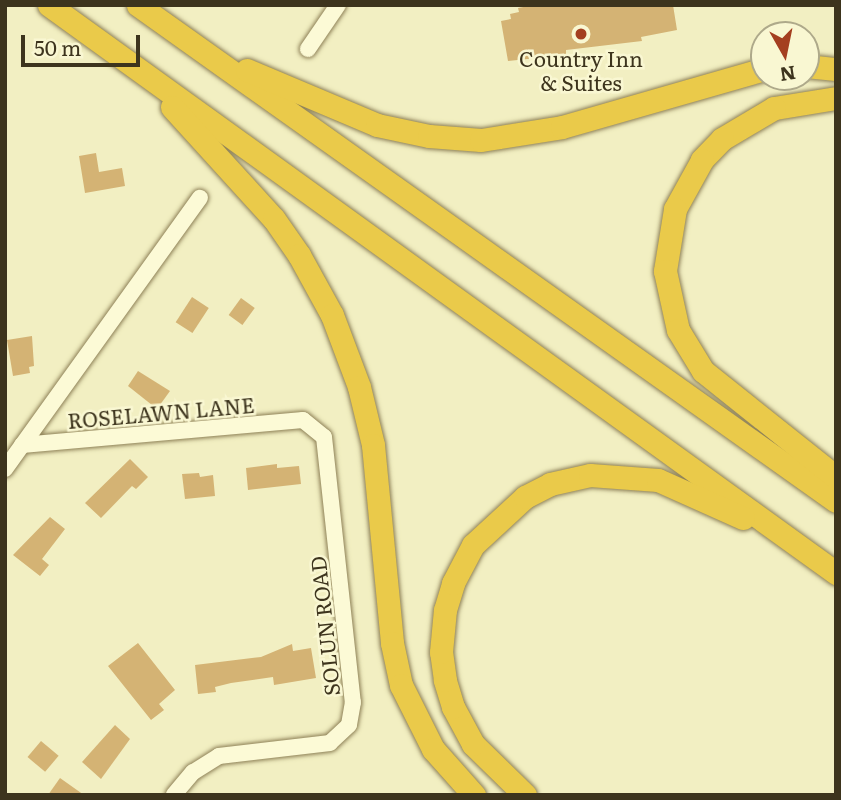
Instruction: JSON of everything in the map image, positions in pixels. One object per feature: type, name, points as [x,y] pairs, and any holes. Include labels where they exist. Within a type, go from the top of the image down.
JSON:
[{"type":"highway","points":[[49,5],[836,573]]},
{"type":"highway","points":[[138,5],[836,501]]},
{"type":"highway","points":[[197,47],[352,117],[402,132],[455,139],[535,134],[750,73]]},
{"type":"highway","points":[[133,67],[269,213],[299,255],[332,315],[359,387],[373,444],[392,643],[401,685],[433,749],[474,795]]},
{"type":"highway","points":[[836,98],[774,108],[722,139],[702,160],[675,209],[665,271],[678,330],[704,372],[836,477]]},
{"type":"highway","points":[[525,795],[491,766],[465,732],[448,693],[441,652],[442,624],[453,583],[473,545],[502,514],[525,497],[563,480],[632,474],[682,488],[797,544]]},
{"type":"street","points":[[308,48],[338,5]]},
{"type":"street","points":[[5,469],[200,198]]},
{"type":"street","name":"ROSELAWN LANE","points":[[22,445],[303,420]]},
{"type":"street","name":"SOLUN ROAD","points":[[174,795],[193,772],[219,756],[330,743],[349,725],[353,702],[327,444],[318,429],[303,420]]},
{"type":"building","name":"Country Inn & Suites","points":[[534,5],[673,5],[677,30],[641,37],[642,41],[566,50],[566,55],[508,61],[501,21],[511,19],[510,14],[519,12],[518,8]]},
{"type":"building","points":[[96,153],[99,172],[122,168],[125,186],[85,193],[79,156]]},
{"type":"building","points":[[192,297],[209,308],[192,333],[176,322]]},
{"type":"building","points":[[241,298],[255,308],[242,325],[229,315]]},
{"type":"building","points":[[32,336],[34,366],[29,367],[30,373],[13,376],[7,340]]},
{"type":"building","points":[[138,371],[170,391],[157,409],[128,386]]},
{"type":"building","points":[[130,459],[148,477],[136,489],[132,486],[101,518],[85,503]]},
{"type":"building","points":[[277,464],[277,468],[299,466],[301,484],[248,490],[246,468]]},
{"type":"building","points":[[199,473],[200,477],[213,475],[215,496],[185,499],[182,474]]},
{"type":"building","points":[[50,517],[65,529],[42,559],[49,565],[40,576],[13,555]]},
{"type":"building","points":[[138,643],[175,690],[159,704],[164,710],[151,720],[108,666]]},
{"type":"building","points":[[292,644],[293,651],[311,648],[316,678],[274,685],[273,677],[231,683],[215,687],[216,692],[198,694],[195,665],[261,657]]},
{"type":"building","points":[[115,725],[130,739],[101,779],[82,762]]},
{"type":"building","points":[[41,741],[59,756],[45,772],[28,757]]},
{"type":"building","points":[[60,778],[84,795],[48,795]]},
{"type":"place","name":"Country Inn & Suites","points":[[581,34]]}]
